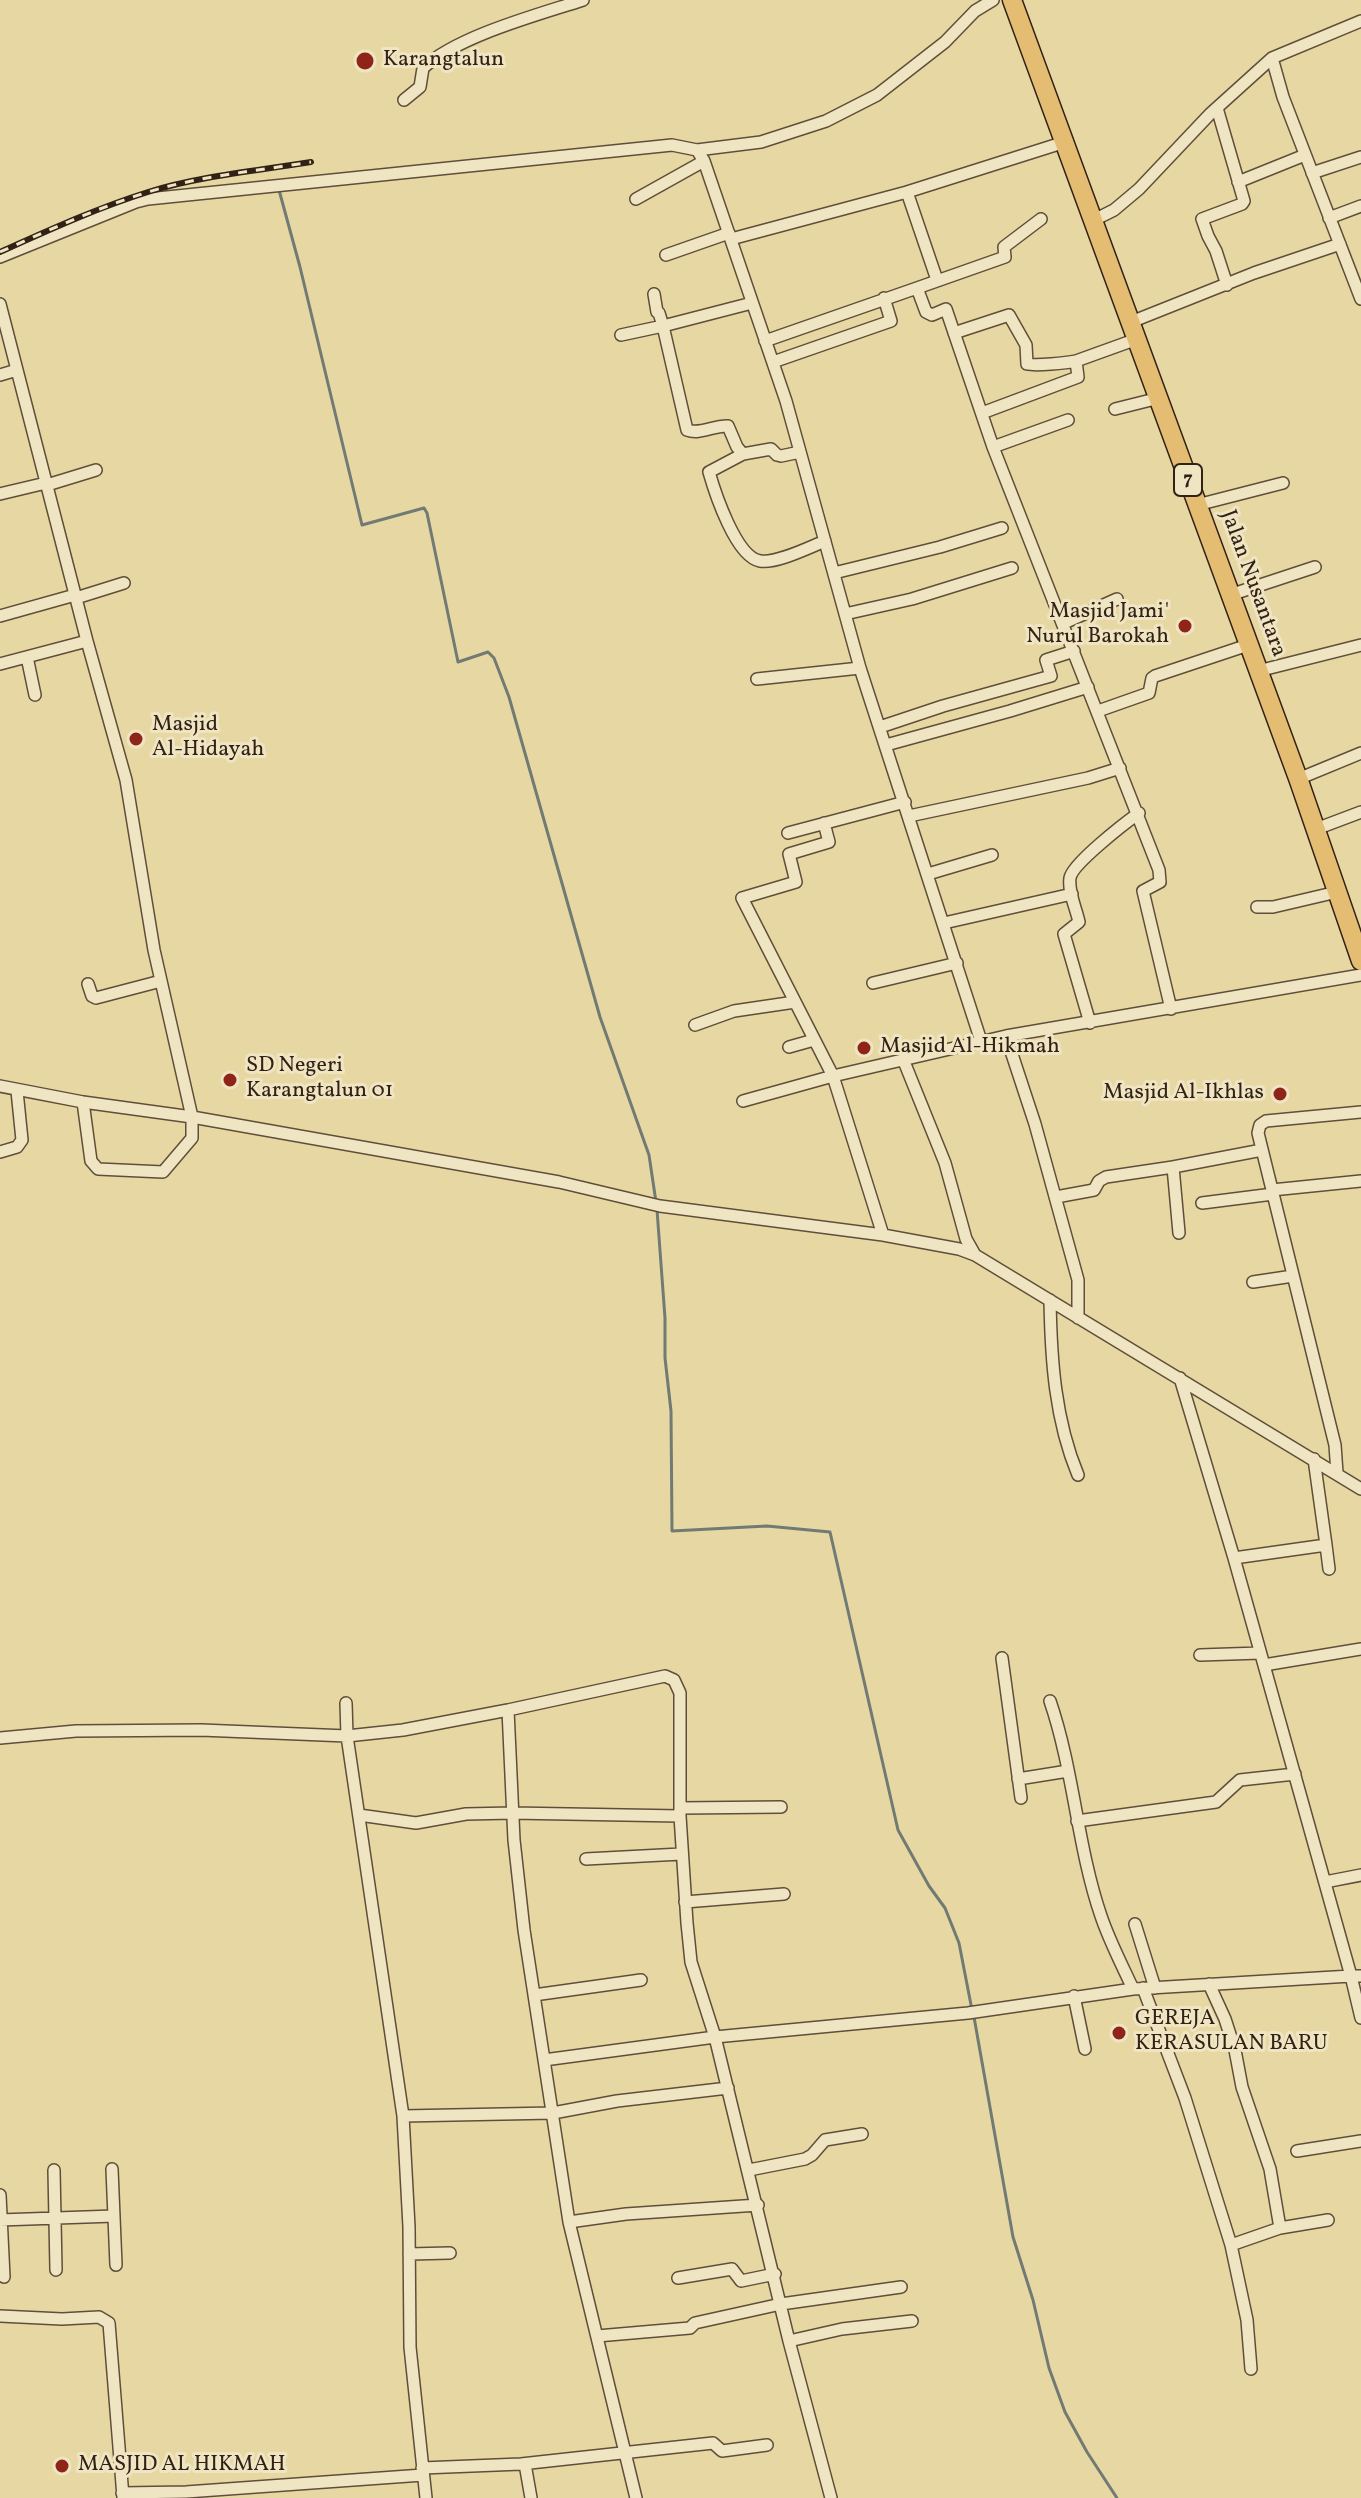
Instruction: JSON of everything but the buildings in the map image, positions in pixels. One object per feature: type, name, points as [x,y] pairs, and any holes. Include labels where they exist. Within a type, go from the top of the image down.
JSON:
[{"type":"highway","name":"Jalan Nusantara","points":[[1012,0],[1359,951]]},
{"type":"street","points":[[404,100],[420,87],[423,68],[440,56],[514,23],[583,0]]},
{"type":"street","points":[[636,199],[700,155],[799,132],[859,106],[945,42],[975,11],[993,0]]},
{"type":"street","points":[[1094,220],[1114,210],[1139,189],[1217,108],[1272,58],[1361,21]]},
{"type":"street","points":[[1272,58],[1283,97],[1329,218],[1359,286],[1361,299]]},
{"type":"street","points":[[1217,108],[1244,201],[1202,219],[1227,285]]},
{"type":"street","points":[[666,255],[907,192],[1065,142]]},
{"type":"street","points":[[0,257],[148,199],[645,147],[672,145],[700,155]]},
{"type":"street","points":[[700,155],[773,362],[860,668],[981,1041]]},
{"type":"street","points":[[1238,182],[1305,155]]},
{"type":"street","points":[[1312,173],[1361,157]]},
{"type":"street","points":[[907,192],[937,280]]},
{"type":"street","points":[[1329,218],[1361,206]]},
{"type":"street","points":[[765,341],[1005,257],[1004,247],[1041,219]]},
{"type":"street","points":[[954,333],[1009,315],[1026,345],[1027,364],[1063,364],[1076,361],[1254,273],[1340,244]]},
{"type":"street","points":[[917,288],[926,312],[932,315],[946,309],[993,447],[1139,813],[1161,877],[1159,883],[1143,891],[1171,1009]]},
{"type":"street","points":[[654,294],[687,430],[698,432],[728,426],[743,454]]},
{"type":"street","points":[[773,362],[891,321],[884,298]]},
{"type":"street","points":[[621,335],[752,303]]},
{"type":"street","points":[[0,304],[126,780],[161,981],[192,1117],[192,1138],[163,1172],[105,1171],[95,1168],[91,1161],[83,1102]]},
{"type":"street","points":[[982,413],[1078,377],[1076,361]]},
{"type":"street","points":[[0,375],[17,370]]},
{"type":"street","points":[[1115,409],[1159,398]]},
{"type":"street","points":[[993,447],[1068,420]]},
{"type":"street","points":[[800,452],[779,456],[768,449],[743,454],[709,472],[734,536],[754,559],[780,558],[825,541]]},
{"type":"street","points":[[0,494],[96,470]]},
{"type":"street","points":[[1197,505],[1283,483]]},
{"type":"street","points":[[834,573],[1002,528]]},
{"type":"street","points":[[1230,595],[1315,567]]},
{"type":"street","points":[[845,614],[912,599],[1012,568]]},
{"type":"street","points":[[0,616],[124,583]]},
{"type":"street","points":[[1064,623],[1117,599]]},
{"type":"street","points":[[0,664],[87,641]]},
{"type":"street","points":[[1098,711],[1150,692],[1155,676],[1248,645]]},
{"type":"street","points":[[1258,671],[1361,645]]},
{"type":"street","points":[[880,727],[1051,676],[1046,660],[1074,651]]},
{"type":"street","points":[[27,657],[35,695]]},
{"type":"street","points":[[757,679],[860,668]]},
{"type":"street","points":[[886,745],[1088,687]]},
{"type":"street","points":[[1298,779],[1361,753]]},
{"type":"street","points":[[909,816],[1088,778],[1120,768]]},
{"type":"street","points":[[788,833],[905,802]]},
{"type":"street","points":[[1316,829],[1361,812]]},
{"type":"street","points":[[1090,1023],[1064,934],[1079,922],[1070,879],[1075,868],[1112,833],[1139,813]]},
{"type":"street","points":[[824,823],[829,842],[789,854],[796,882],[742,898],[833,1076],[883,1235]]},
{"type":"street","points":[[928,874],[992,855]]},
{"type":"street","points":[[1257,907],[1273,907],[1337,892]]},
{"type":"street","points":[[944,923],[1072,894]]},
{"type":"street","points":[[873,983],[957,963]]},
{"type":"street","points":[[743,1101],[981,1041],[1361,975]]},
{"type":"street","points":[[88,984],[92,996],[96,998],[161,981]]},
{"type":"street","points":[[695,1025],[734,1011],[795,1002]]},
{"type":"street","points":[[1006,1036],[1078,1280],[1078,1318]]},
{"type":"street","points":[[789,1047],[814,1040]]},
{"type":"street","points":[[903,1059],[945,1163],[966,1239],[975,1255]]},
{"type":"street","points":[[0,1086],[559,1182],[655,1205],[883,1235],[959,1249],[975,1255],[1361,1489]]},
{"type":"street","points":[[0,1152],[17,1147],[22,1140],[17,1091]]},
{"type":"street","points":[[1337,1473],[1335,1445],[1258,1133],[1260,1125],[1266,1121],[1361,1112]]},
{"type":"street","points":[[1056,1197],[1094,1190],[1099,1181],[1106,1177],[1262,1150]]},
{"type":"street","points":[[1173,1167],[1179,1233]]},
{"type":"street","points":[[1202,1203],[1361,1181]]},
{"type":"street","points":[[1253,1282],[1293,1276]]},
{"type":"street","points":[[1050,1300],[1054,1378],[1068,1453],[1078,1475]]},
{"type":"street","points":[[1180,1378],[1325,1882],[1356,1976],[1361,2018]]},
{"type":"street","points":[[1314,1459],[1329,1569]]},
{"type":"street","points":[[1234,1558],[1326,1545]]},
{"type":"street","points":[[1200,1655],[1262,1659],[1361,1649]]},
{"type":"street","points":[[1002,1658],[1021,1798]]},
{"type":"street","points":[[0,1738],[76,1731],[186,1730],[347,1736],[403,1730],[665,1676],[674,1680],[680,1693],[681,1854],[691,1962],[715,2037],[789,2341],[831,2498]]},
{"type":"street","points":[[1050,1701],[1059,1727],[1077,1821],[1101,1916],[1144,1988],[1185,2098],[1231,2245],[1247,2320],[1251,2369]]},
{"type":"street","points":[[346,1703],[347,1736],[403,2116],[410,2347],[426,2498]]},
{"type":"street","points":[[508,1710],[512,1813],[524,1930],[569,2222],[636,2498]]},
{"type":"street","points":[[1018,1779],[1068,1771]]},
{"type":"street","points":[[1077,1821],[1216,1802],[1240,1780],[1295,1774]]},
{"type":"street","points":[[359,1815],[416,1823],[466,1814],[680,1812],[781,1807]]},
{"type":"street","points":[[586,1859],[681,1854]]},
{"type":"street","points":[[1325,1882],[1361,1875]]},
{"type":"street","points":[[685,1902],[784,1894]]},
{"type":"street","points":[[1135,1924],[1144,1988]]},
{"type":"street","points":[[544,2060],[715,2037],[974,2012],[1144,1988],[1356,1976]]},
{"type":"street","points":[[534,1995],[641,1980]]},
{"type":"street","points":[[1209,1984],[1225,2019],[1242,2087],[1270,2169],[1280,2228]]},
{"type":"street","points":[[1074,1996],[1085,2049]]},
{"type":"street","points":[[403,2116],[553,2113],[617,2101],[728,2088]]},
{"type":"street","points":[[749,2170],[805,2159],[825,2140],[862,2134]]},
{"type":"street","points":[[1297,2151],[1361,2141]]},
{"type":"street","points":[[112,2169],[116,2265]]},
{"type":"street","points":[[54,2170],[56,2270]]},
{"type":"street","points":[[0,2195],[4,2277]]},
{"type":"street","points":[[569,2222],[626,2214],[758,2205]]},
{"type":"street","points":[[1,2220],[114,2216]]},
{"type":"street","points":[[1231,2245],[1280,2228],[1328,2220]]},
{"type":"street","points":[[409,2254],[450,2253]]},
{"type":"street","points":[[678,2278],[732,2269],[741,2281],[775,2274]]},
{"type":"street","points":[[597,2336],[690,2328],[695,2323],[781,2304],[901,2287]]},
{"type":"street","points":[[0,2316],[96,2317],[107,2320],[122,2496],[525,2464],[713,2443],[722,2451],[767,2445]]},
{"type":"street","points":[[789,2341],[842,2329],[912,2321]]},
{"type":"street","points":[[525,2464],[531,2498]]},
{"type":"waterway","points":[[279,190],[362,525],[424,508],[458,662],[488,652],[494,658],[509,697],[600,1017],[649,1155],[656,1202]]},
{"type":"waterway","points":[[657,1210],[671,1411],[672,1531],[767,1526],[830,1532],[898,1830],[945,1908],[959,1943],[972,2010]]},
{"type":"waterway","points":[[974,2017],[1013,2237],[1033,2300],[1049,2368],[1065,2412],[1117,2498]]},
{"type":"railway","points":[[0,252],[92,212],[168,186],[311,162]]},
{"type":"place","name":"Karangtalun","points":[[365,61]]},
{"type":"place","name":"Masjid Jami' Nurul Barokah","points":[[1185,626]]},
{"type":"place","name":"Masjid Al-Hidayah","points":[[136,739]]},
{"type":"place","name":"Masjid Al-Hikmah","points":[[864,1048]]},
{"type":"place","name":"SD Negeri Karangtalun 01","points":[[230,1080]]},
{"type":"place","name":"Masjid Al-Ikhlas","points":[[1280,1094]]},
{"type":"place","name":"GEREJA KERASULAN BARU","points":[[1119,2033]]},
{"type":"place","name":"MASJID AL HIKMAH","points":[[62,2466]]}]
